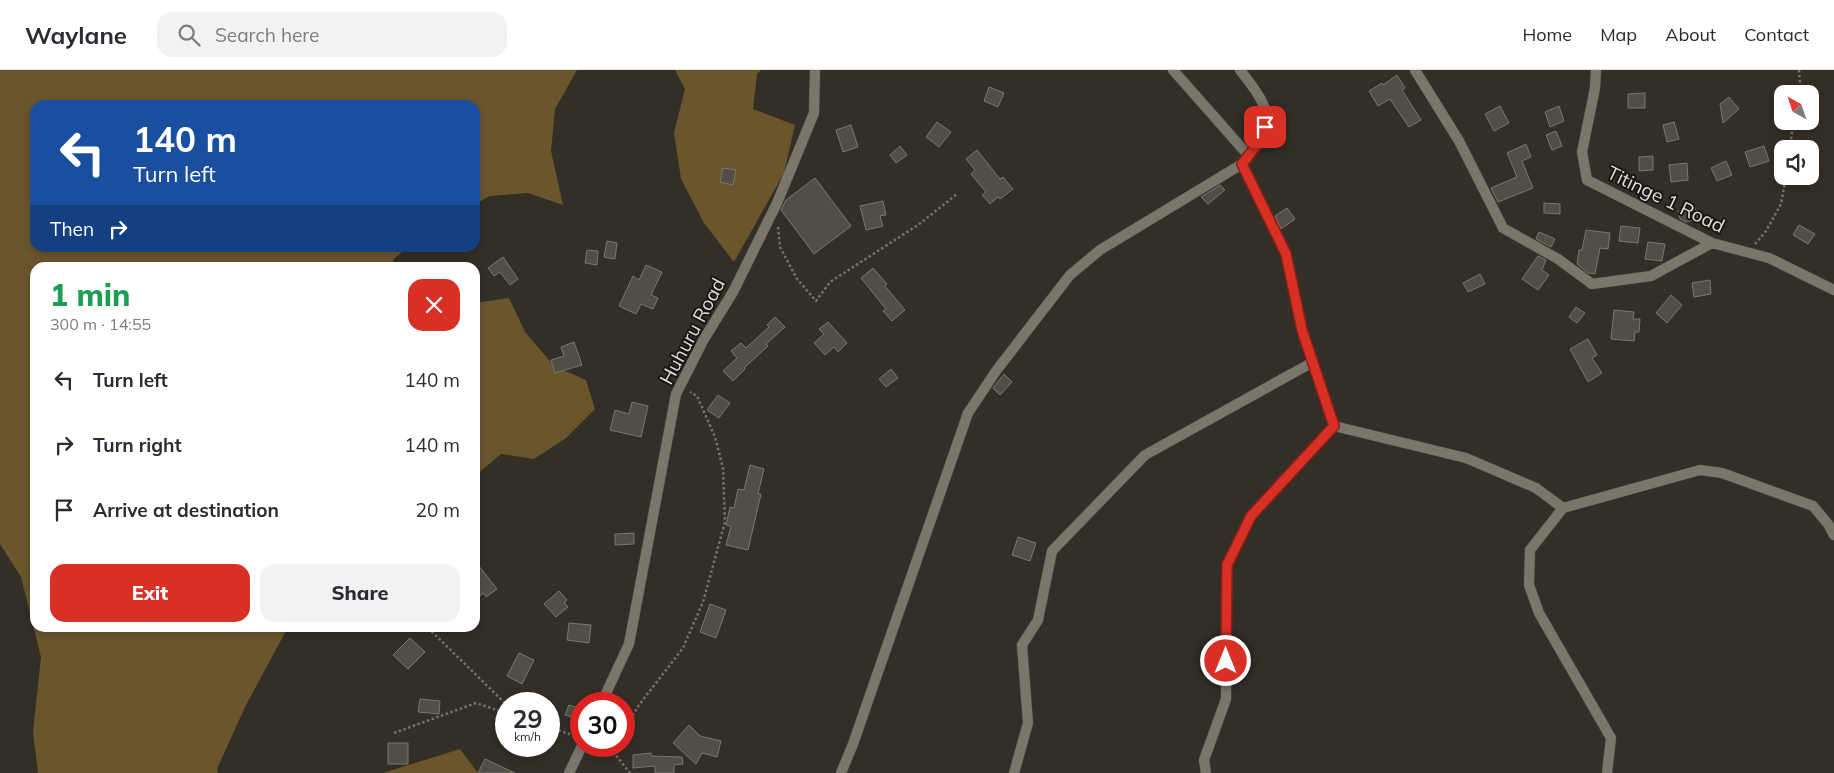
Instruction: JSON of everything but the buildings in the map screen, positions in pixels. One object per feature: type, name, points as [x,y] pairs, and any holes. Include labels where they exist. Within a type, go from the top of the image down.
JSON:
[{"type":"street","name":"Huhuru Road","points":[[607,692],[629,644],[676,394],[704,339],[733,292],[777,203],[814,113],[815,70]]},
{"type":"street","points":[[1173,70],[1245,160],[1286,254],[1302,330],[1334,426]]},
{"type":"street","points":[[841,773],[853,744],[968,413],[996,371],[1070,275],[1100,250],[1245,160],[1263,137],[1267,117],[1260,97],[1240,70]]},
{"type":"street","points":[[1415,70],[1459,141],[1502,228],[1558,260],[1592,284],[1651,276],[1712,243]]},
{"type":"street","name":"Titinge 1 Road","points":[[1596,70],[1596,88],[1582,152],[1587,180],[1712,243],[1769,258],[1834,290]]},
{"type":"street","points":[[1014,773],[1028,723],[1022,646],[1038,620],[1052,551],[1145,455],[1313,362]]},
{"type":"street","points":[[1334,426],[1466,458],[1536,488],[1563,508]]},
{"type":"street","points":[[1206,773],[1204,760],[1226,700],[1227,565],[1251,516],[1334,426]]},
{"type":"street","points":[[1607,773],[1612,738],[1539,613],[1529,585],[1530,550],[1563,508],[1700,470],[1722,474],[1813,506],[1828,524],[1834,535]]},
{"type":"street","points":[[569,773],[577,757]]},
{"type":"path","points":[[1799,70],[1800,85]]},
{"type":"path","points":[[1748,253],[1766,231],[1781,204],[1784,185]]},
{"type":"path","points":[[777,203],[780,247],[797,279],[816,301],[830,282],[918,224],[957,194]]},
{"type":"path","points":[[635,712],[683,648],[704,602],[725,522],[723,468],[716,437],[697,396],[680,387]]},
{"type":"path","points":[[432,632],[495,693]]},
{"type":"path","points":[[394,734],[476,703],[495,709]]},
{"type":"path","points":[[617,757],[630,773]]},
{"type":"shaded area","points":[[0,70],[577,70],[555,109],[551,151],[563,205],[528,193],[490,196],[480,201],[480,100],[30,100],[30,252],[402,252],[393,260],[394,262],[30,262],[30,613],[21,577],[0,544]]},
{"type":"shaded area","points":[[675,70],[761,70],[757,74],[753,109],[795,125],[784,173],[734,262],[704,223],[681,179],[674,133],[685,89]]},
{"type":"shaded area","points":[[509,298],[525,332],[554,366],[586,380],[595,409],[566,438],[534,459],[501,454],[480,472],[480,302]]},
{"type":"shaded area","points":[[35,632],[285,632],[245,707],[217,769],[218,773],[38,773],[33,732],[41,657]]},
{"type":"shaded area","points":[[460,749],[478,773],[383,773]]},
{"type":"route","points":[[1226,661],[1227,565],[1251,516],[1334,426],[1302,330],[1286,254],[1242,164],[1263,137],[1265,127]]}]
